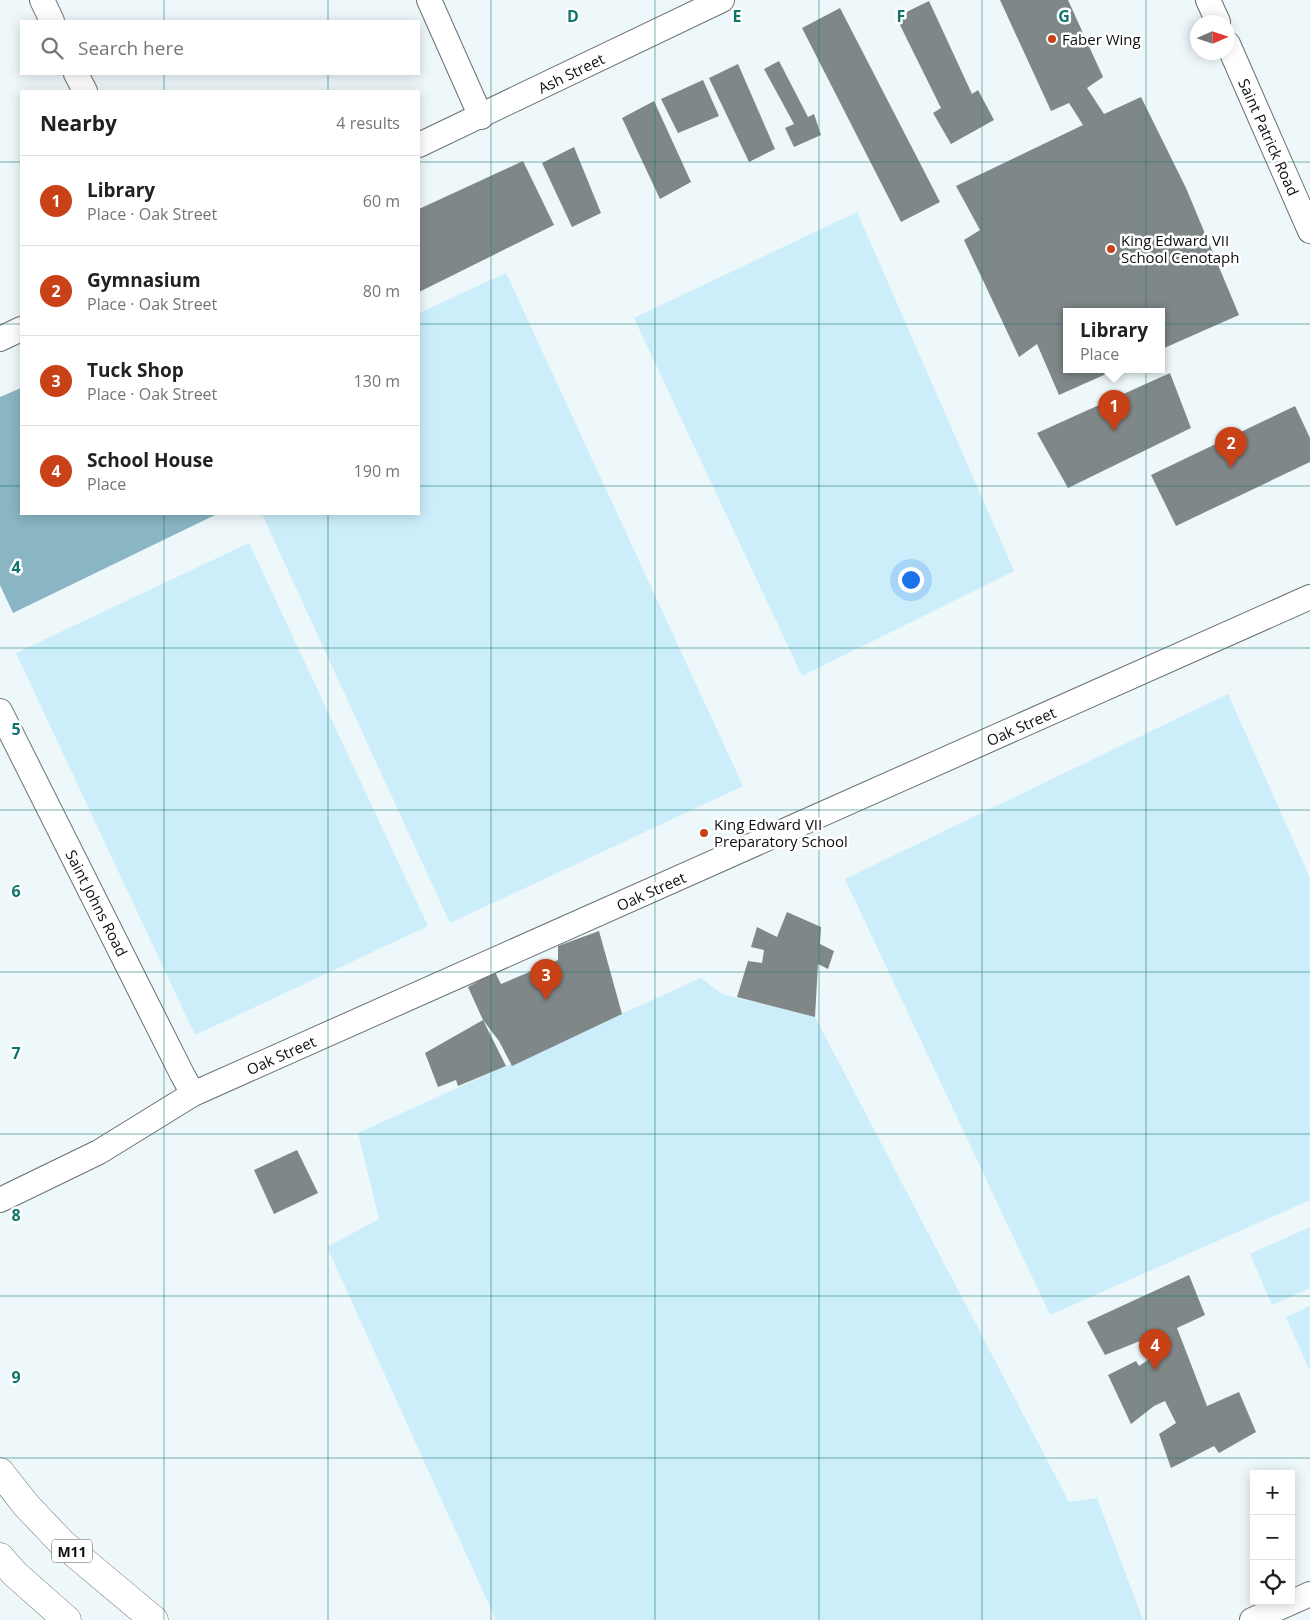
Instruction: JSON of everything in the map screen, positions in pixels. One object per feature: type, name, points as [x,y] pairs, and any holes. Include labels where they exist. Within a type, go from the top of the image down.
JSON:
[{"type":"main road","name":"M11","points":[[0,1472],[26,1505],[62,1543],[154,1620]]},
{"type":"main road","points":[[0,1557],[15,1574],[65,1619]]},
{"type":"street","points":[[42,0],[52,20]]},
{"type":"street","points":[[429,0],[481,117]]},
{"type":"street","name":"Ash Street","points":[[420,145],[722,0]]},
{"type":"street","points":[[1208,0],[1215,15]]},
{"type":"street","name":"Saint Patrick Road","points":[[1235,60],[1310,231]]},
{"type":"street","points":[[77,75],[84,90]]},
{"type":"street","points":[[0,339],[20,329]]},
{"type":"street","name":"Oak Street","points":[[0,1200],[99,1152],[193,1094],[1310,597]]},
{"type":"street","name":"Saint Johns Road","points":[[0,711],[193,1094]]},
{"type":"street","points":[[1252,1620],[1310,1594]]},
{"type":"shaded area","points":[[857,212],[1014,571],[802,676],[634,318]]},
{"type":"shaded area","points":[[506,273],[743,786],[450,923],[262,515],[420,515],[420,313]]},
{"type":"shaded area","points":[[20,388],[20,515],[215,515],[13,613],[0,585],[0,397]]},
{"type":"shaded area","points":[[249,543],[428,926],[195,1035],[16,653]]},
{"type":"shaded area","points":[[1228,694],[1310,878],[1310,1200],[1050,1315],[845,879]]},
{"type":"shaded area","points":[[701,978],[722,994],[815,1017],[1069,1502],[1097,1498],[1143,1620],[496,1620],[327,1247],[379,1219],[358,1133]]},
{"type":"shaded area","points":[[1310,1227],[1310,1288],[1272,1305],[1250,1254]]},
{"type":"shaded area","points":[[1310,1306],[1310,1371],[1286,1317]]},
{"type":"building","points":[[1000,0],[1068,0],[1103,77],[1087,88],[1104,114],[1141,97],[1186,188],[1239,315],[1165,348],[1165,308],[1063,308],[1063,373],[1108,373],[1059,395],[1037,344],[1019,357],[964,240],[980,230],[956,186],[1083,125],[1069,103],[1051,111]]},
{"type":"building","points":[[929,1],[972,94],[978,90],[994,120],[951,144],[933,113],[941,108],[896,17]]},
{"type":"building","points":[[840,8],[940,202],[901,222],[802,28]]},
{"type":"building","points":[[779,61],[808,117],[814,114],[821,135],[794,147],[785,128],[794,124],[764,69]]},
{"type":"building","points":[[738,64],[775,149],[749,162],[709,78]]},
{"type":"building","points":[[703,80],[719,116],[678,133],[661,99]]},
{"type":"building","points":[[654,101],[691,182],[660,199],[622,118]]},
{"type":"building","points":[[574,147],[601,213],[572,227],[542,163]]},
{"type":"building","points":[[523,161],[554,225],[420,292],[420,209]]},
{"type":"building","points":[[1170,373],[1191,428],[1068,488],[1037,433]]},
{"type":"building","points":[[1295,406],[1310,438],[1310,462],[1176,526],[1151,475]]},
{"type":"building","points":[[787,912],[821,927],[820,944],[834,951],[828,969],[818,964],[815,1017],[737,997],[748,961],[762,963],[764,950],[751,947],[757,927],[777,937]]},
{"type":"building","points":[[599,931],[622,1014],[512,1066],[499,1041],[483,1020],[468,987],[495,972],[501,984],[558,960],[558,946]]},
{"type":"building","points":[[483,1020],[506,1066],[458,1086],[456,1080],[438,1087],[425,1053]]},
{"type":"building","points":[[297,1150],[318,1193],[274,1214],[254,1170]]},
{"type":"building","points":[[1189,1275],[1205,1315],[1177,1328],[1207,1406],[1239,1392],[1256,1432],[1219,1453],[1214,1446],[1171,1468],[1159,1434],[1176,1423],[1165,1401],[1154,1406],[1131,1424],[1108,1375],[1136,1361],[1139,1366],[1148,1360],[1140,1341],[1105,1355],[1087,1322]]},
{"type":"place","name":"Faber Wing","points":[[1052,39]]},
{"type":"place","name":"King Edward VII School Cenotaph","points":[[1111,249]]},
{"type":"place","name":"Library","points":[[1114,431]]},
{"type":"place","name":"Gymnasium","points":[[1231,468]]},
{"type":"place","name":"King Edward VII Preparatory School","points":[[704,833]]},
{"type":"place","name":"Tuck Shop","points":[[546,1000]]},
{"type":"place","name":"School House","points":[[1155,1370]]}]
